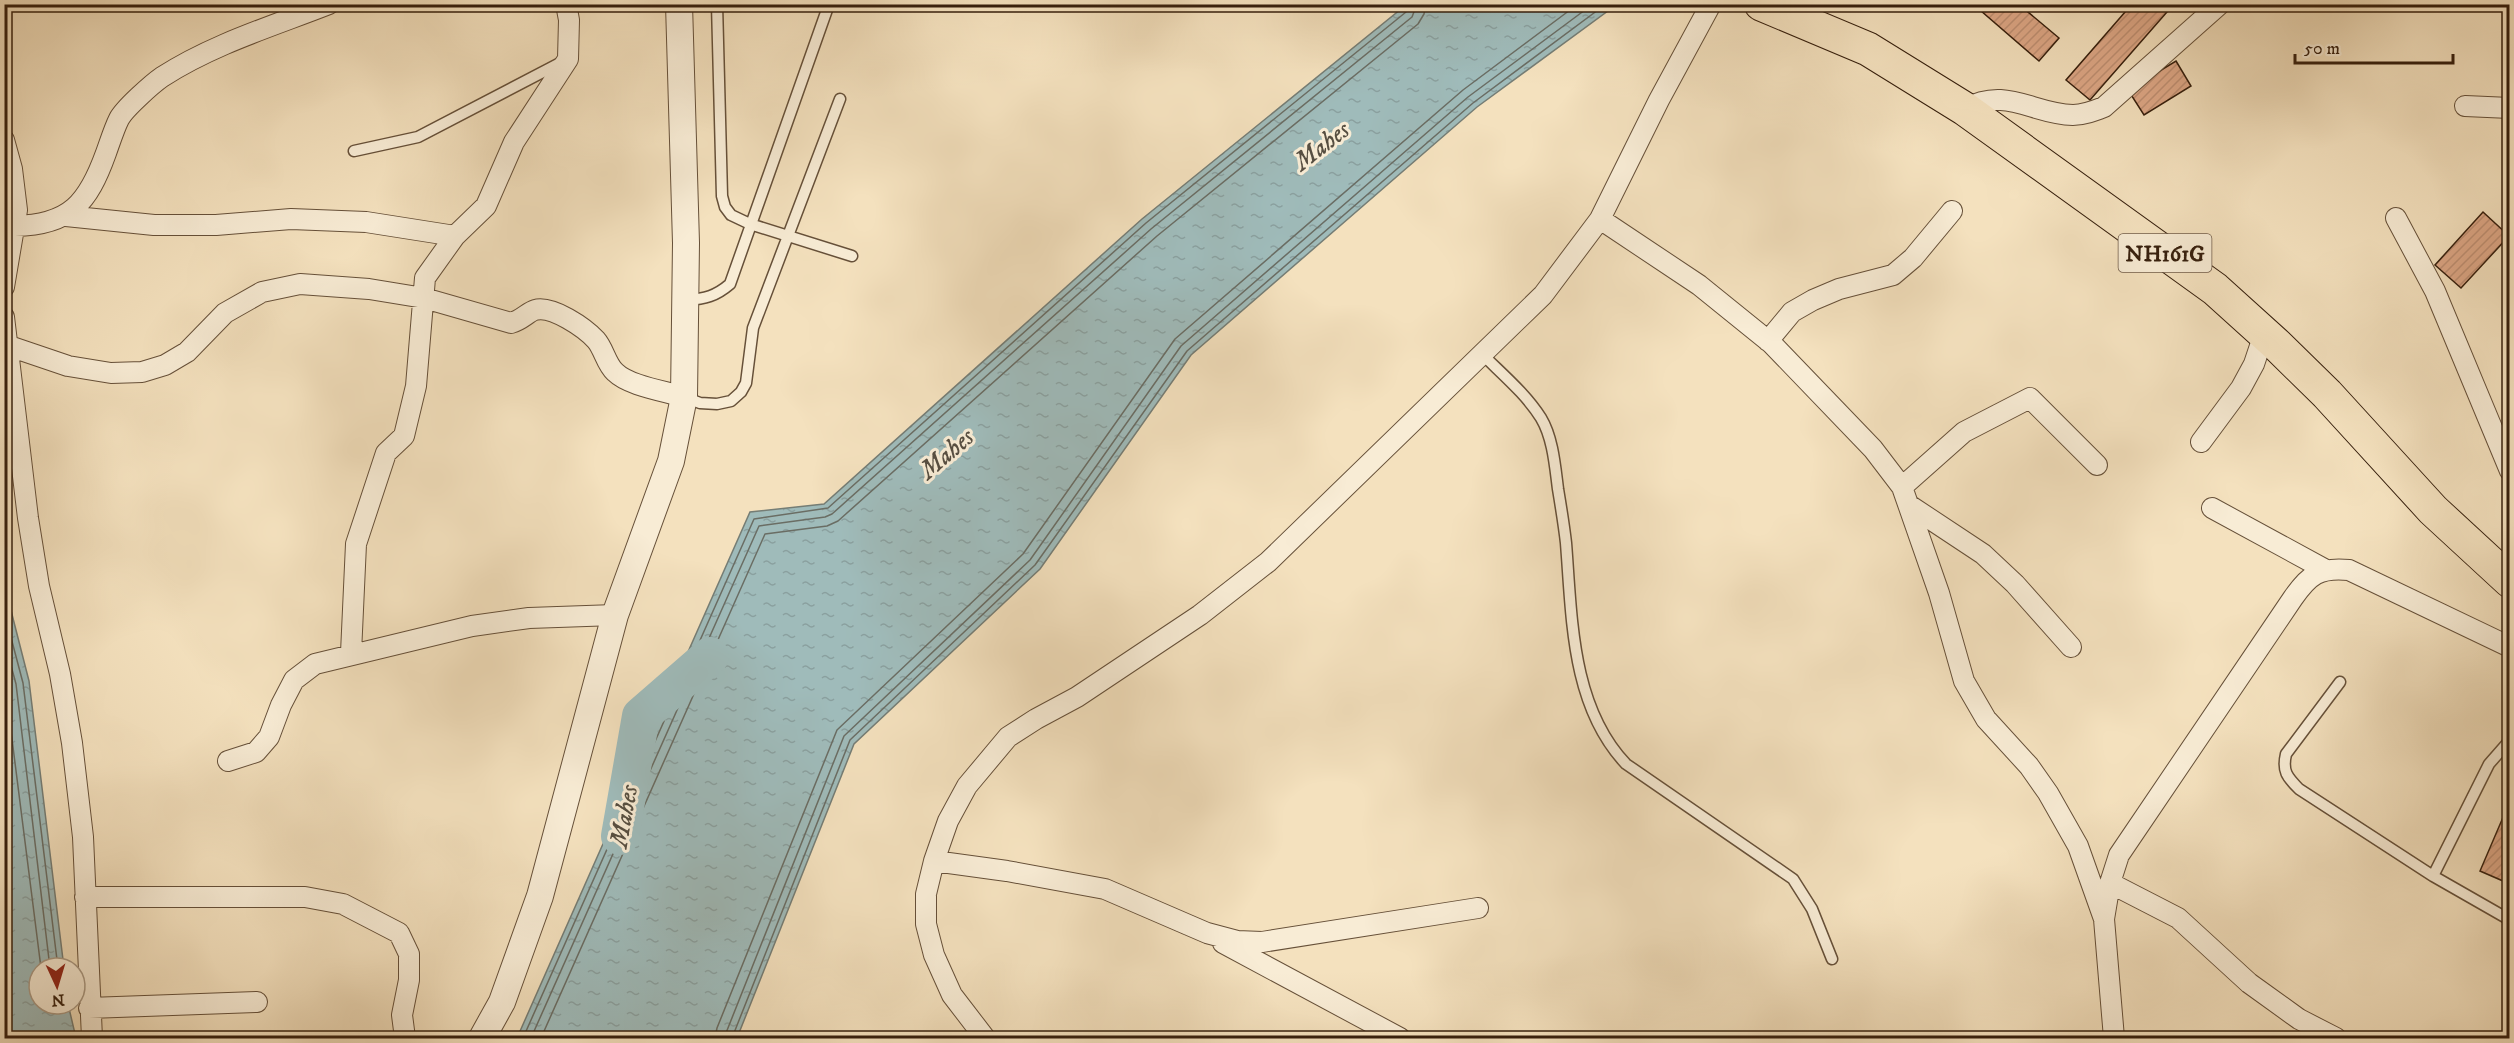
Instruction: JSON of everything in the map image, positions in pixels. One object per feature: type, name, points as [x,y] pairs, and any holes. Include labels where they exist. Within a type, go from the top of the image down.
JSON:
[{"type":"highway","name":"NH161G","points":[[1764,5],[1868,49],[1965,109],[2215,289],[2327,394],[2433,510],[2509,581]]},
{"type":"street","points":[[15,226],[39,225],[66,216],[87,197],[120,117],[160,78],[226,43],[329,4]]},
{"type":"street","points":[[351,653],[356,544],[386,453],[404,436],[416,386],[426,278],[455,236],[486,206],[514,142],[568,59],[569,20],[566,4]]},
{"type":"street","points":[[482,1038],[502,1002],[540,897],[615,615],[670,461],[684,397],[687,300],[679,4]]},
{"type":"street","points":[[984,1038],[952,995],[934,955],[926,924],[926,894],[934,861],[948,821],[967,786],[1008,737],[1036,718],[1077,697],[1200,615],[1269,562],[1543,295],[1600,219],[1659,100],[1711,4]]},
{"type":"street","points":[[1965,109],[1975,104],[1999,100],[2023,103],[2058,113],[2074,115],[2089,113],[2104,106],[2220,4]]},
{"type":"street","points":[[2465,106],[2510,108]]},
{"type":"street","points":[[4,141],[12,169],[17,210],[4,287]]},
{"type":"street","points":[[1768,341],[1792,312],[1813,300],[1839,289],[1893,275],[1913,258],[1952,211]]},
{"type":"street","points":[[66,216],[154,225],[216,225],[291,219],[366,222],[455,236]]},
{"type":"street","points":[[2396,218],[2435,291],[2510,471]]},
{"type":"street","points":[[1600,219],[1700,285],[1768,341],[1873,449],[1906,496],[1940,593],[1964,681],[1986,719],[2029,766],[2054,803],[2078,846],[2104,919]]},
{"type":"street","points":[[9,346],[68,366],[111,373],[142,372],[165,365],[187,352],[225,313],[262,292],[300,284],[424,298],[511,323],[522,320],[534,310],[547,309],[564,316],[596,340],[613,371],[625,380],[684,397]]},
{"type":"street","points":[[4,317],[28,518],[39,586],[60,674],[72,743],[83,837],[92,1038]]},
{"type":"street","points":[[2201,442],[2241,388],[2254,364],[2264,334]]},
{"type":"street","points":[[1906,496],[1964,432],[2030,398],[2097,465]]},
{"type":"street","points":[[1906,496],[1983,554],[2015,584],[2071,647]]},
{"type":"street","points":[[2212,508],[2326,570]]},
{"type":"street","points":[[2114,1038],[2104,919],[2110,883],[2119,855],[2293,598],[2312,575],[2326,570],[2349,570],[2510,647]]},
{"type":"street","points":[[228,761],[256,752],[269,737],[281,705],[294,680],[315,664],[351,653],[472,626],[529,618],[615,615]]},
{"type":"street","points":[[934,861],[1018,873],[1106,890],[1207,933],[1400,1038]]},
{"type":"street","points":[[2110,883],[2178,918],[2249,983],[2299,1019],[2336,1038]]},
{"type":"street","points":[[85,897],[305,897],[343,904],[399,933],[409,954],[409,980],[402,1015],[405,1038]]},
{"type":"street","points":[[1207,933],[1237,941],[1262,942],[1478,908]]},
{"type":"street","points":[[89,1008],[257,1002]]},
{"type":"lane","points":[[717,4],[722,196],[725,207],[731,215],[750,224],[852,256]]},
{"type":"lane","points":[[687,300],[719,294],[730,284],[829,4]]},
{"type":"lane","points":[[354,151],[418,137],[568,59]]},
{"type":"lane","points":[[684,397],[700,403],[717,404],[731,401],[741,392],[746,383],[753,328],[840,99]]},
{"type":"lane","points":[[1482,354],[1524,396],[1542,419],[1553,454],[1566,540],[1578,667],[1599,728],[1611,748],[1626,764],[1793,879],[1812,909],[1832,959]]},
{"type":"lane","points":[[2340,682],[2286,754],[2283,766],[2286,776],[2299,789],[2433,876],[2510,920]]},
{"type":"lane","points":[[2433,876],[2489,764],[2510,740]]},
{"type":"water","points":[[1406,5],[1616,5],[1477,107],[1191,355],[1040,569],[854,744],[737,1038],[517,1038],[750,512],[824,504],[1142,219]]},
{"type":"water","points":[[5,587],[29,681],[63,956],[27,956],[27,1016],[71,1016],[76,1038],[5,1038]]},
{"type":"building","points":[[1973,4],[2024,4],[2022,7],[2059,38],[2039,61]]},
{"type":"building","points":[[2132,4],[2174,4],[2090,100],[2066,80]]},
{"type":"building","points":[[2176,61],[2191,86],[2144,115],[2128,90]]},
{"type":"building","points":[[2483,212],[2509,236],[2461,288],[2435,265]]},
{"type":"building","points":[[2510,801],[2510,884],[2480,871]]},
{"type":"waterway","name":"Mahes","points":[[620,836],[641,716],[710,656]]}]
